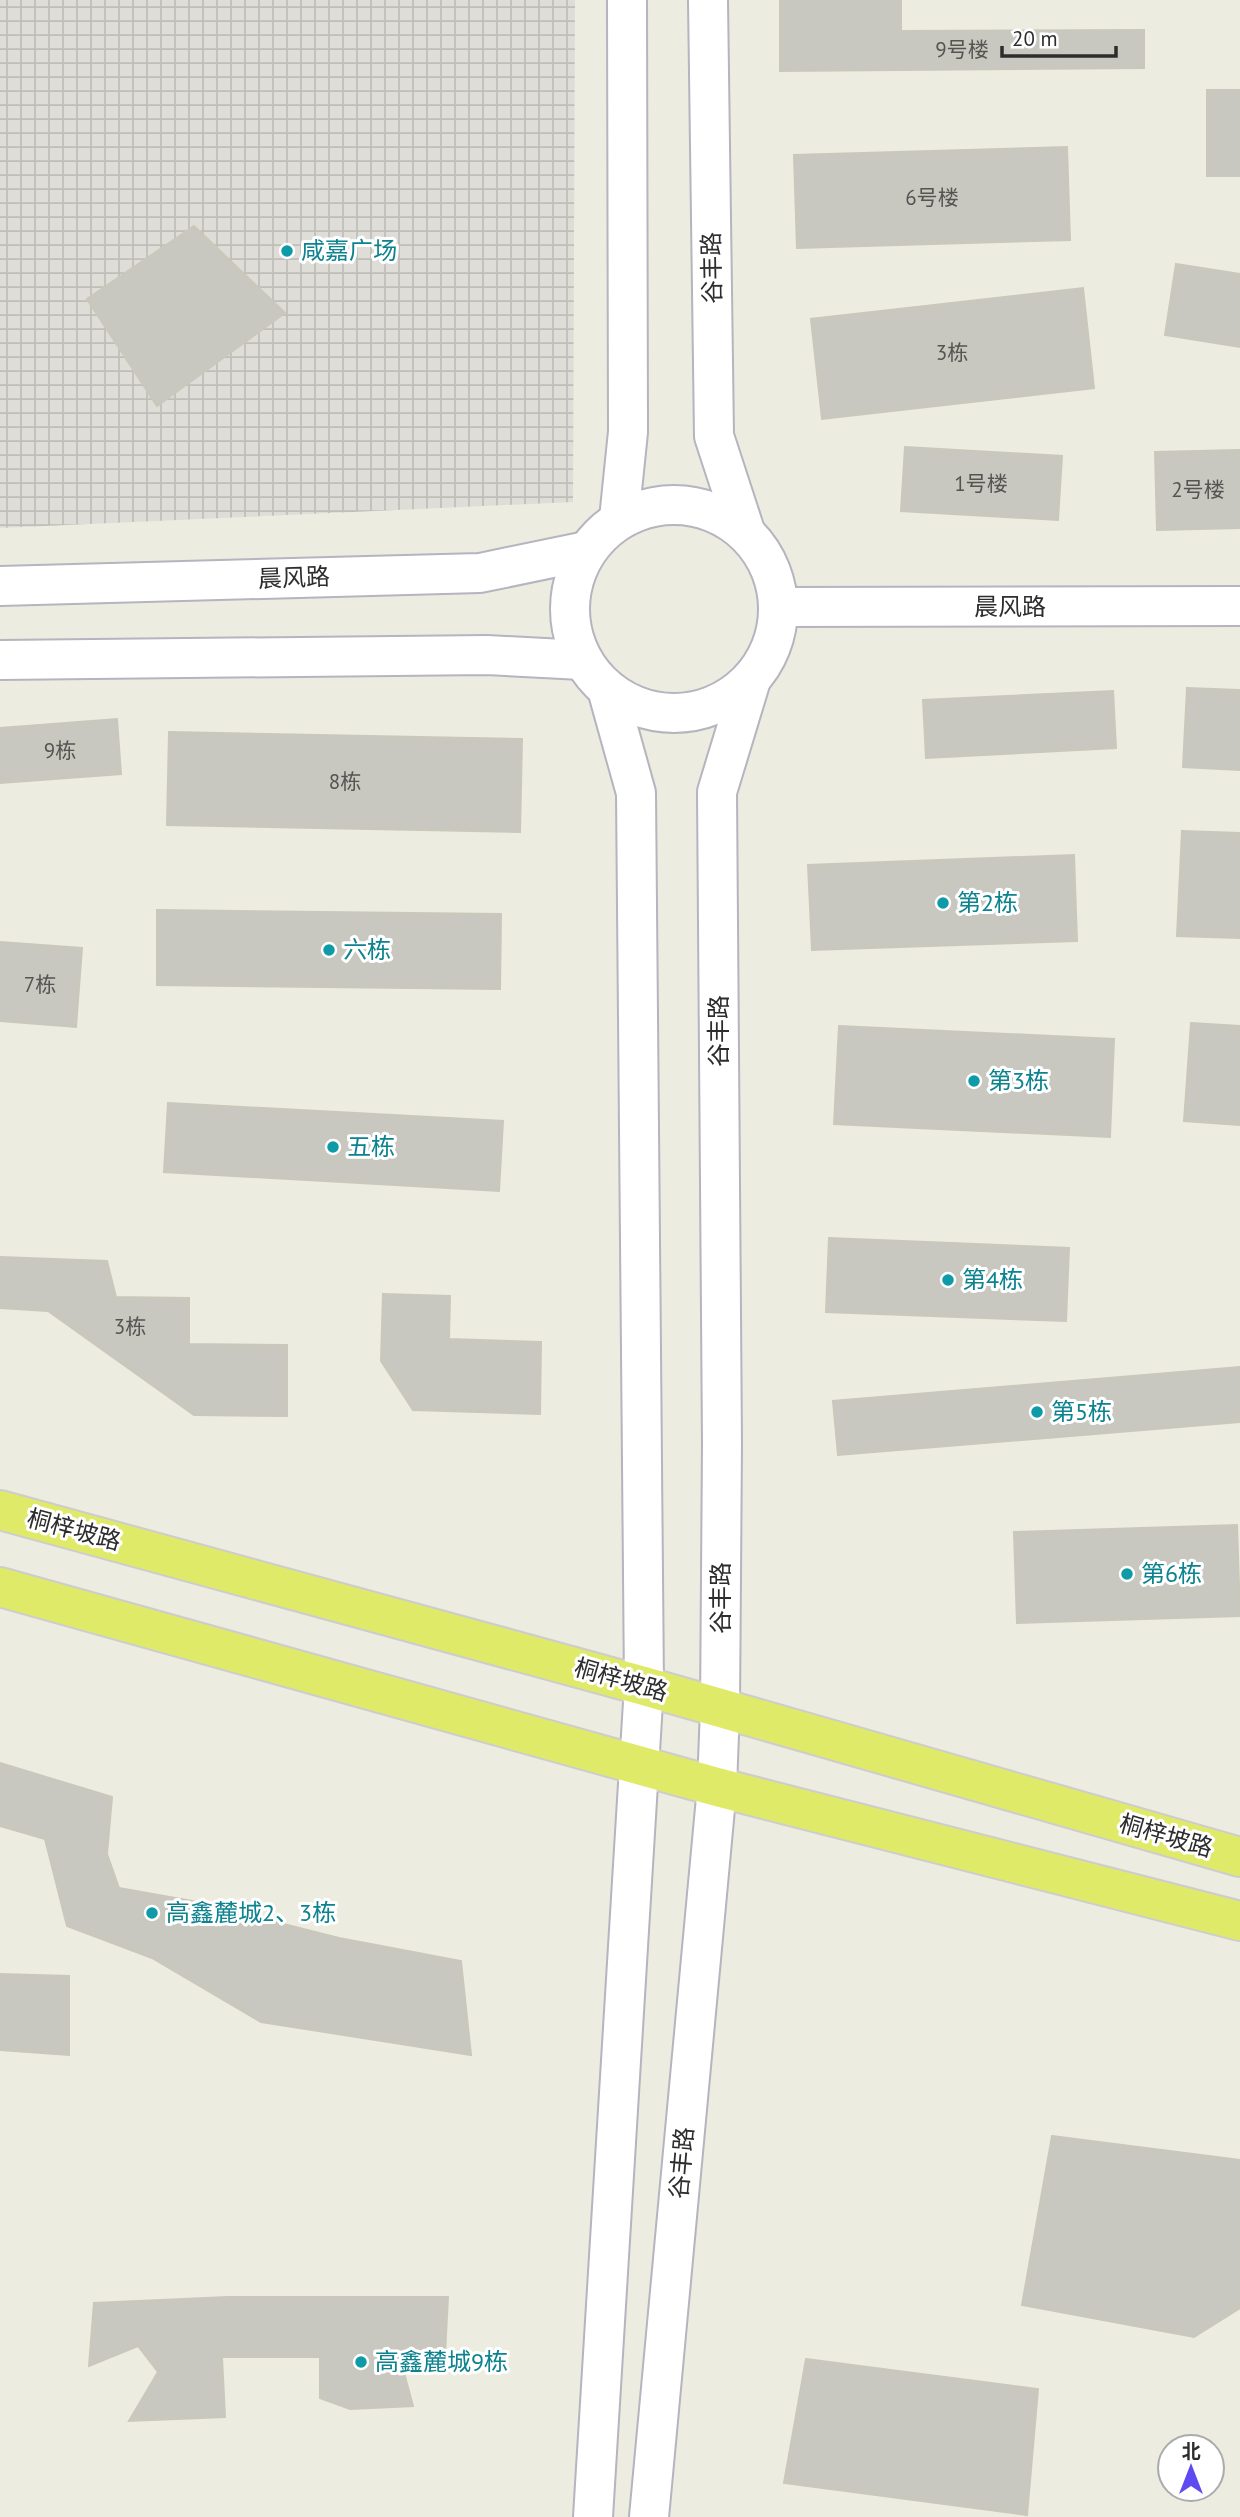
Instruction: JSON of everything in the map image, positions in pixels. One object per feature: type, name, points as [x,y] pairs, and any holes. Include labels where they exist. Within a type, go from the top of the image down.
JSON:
[{"type":"main road","name":"桐梓坡路","points":[[0,1510],[644,1686],[1240,1857]]},
{"type":"main road","points":[[0,1587],[717,1787],[1240,1921]]},
{"type":"street","points":[[619,519],[628,432],[627,0]]},
{"type":"street","name":"谷丰路","points":[[708,0],[714,436],[745,531]]},
{"type":"street","points":[[684,504],[717,513],[745,531],[763,553],[771,570],[779,607],[776,634],[767,658],[751,680],[726,700],[696,711],[665,713],[635,705],[607,690],[582,660],[572,634],[569,604],[574,576],[586,551],[601,533],[619,519],[650,507],[684,504]]},
{"type":"street","name":"晨风路","points":[[0,586],[480,573],[586,551]]},
{"type":"street","name":"晨风路","points":[[779,607],[1240,606]]},
{"type":"street","points":[[0,660],[487,654],[582,660]]},
{"type":"street","name":"谷丰路","points":[[649,2517],[717,1787],[722,1430],[717,792],[751,680]]},
{"type":"street","points":[[593,2517],[644,1686],[636,793],[607,690]]},
{"type":"shaded area","name":"咸嘉广场","points":[[0,0],[575,0],[573,502],[0,528]]},
{"type":"building","points":[[780,0],[901,0],[901,31],[1144,30],[1144,68],[780,71]]},
{"type":"building","points":[[1207,90],[1240,90],[1240,176],[1207,176]]},
{"type":"building","points":[[1067,147],[1070,240],[797,248],[794,155]]},
{"type":"building","points":[[194,226],[285,313],[157,406],[87,299]]},
{"type":"building","points":[[1176,264],[1240,274],[1240,347],[1165,335]]},
{"type":"building","points":[[1083,288],[1094,388],[822,419],[811,319]]},
{"type":"building","points":[[905,447],[1062,456],[1058,520],[901,511]]},
{"type":"building","points":[[1240,450],[1240,528],[1157,530],[1155,452]]},
{"type":"building","points":[[1187,688],[1240,690],[1240,770],[1183,767]]},
{"type":"building","points":[[1113,691],[1116,748],[926,758],[923,700]]},
{"type":"building","points":[[117,719],[121,774],[0,783],[0,728]]},
{"type":"building","points":[[169,732],[522,739],[520,832],[167,825]]},
{"type":"building","points":[[1182,831],[1240,833],[1240,938],[1177,936]]},
{"type":"building","name":"第2栋","points":[[1074,855],[1077,941],[812,950],[808,865]]},
{"type":"building","name":"六栋","points":[[157,910],[501,914],[500,989],[157,985]]},
{"type":"building","points":[[0,942],[82,948],[76,1027],[0,1021]]},
{"type":"building","points":[[1191,1023],[1240,1026],[1240,1125],[1184,1121]]},
{"type":"building","name":"第3栋","points":[[839,1026],[1114,1039],[1110,1137],[834,1124]]},
{"type":"building","name":"五栋","points":[[168,1103],[503,1121],[499,1191],[164,1172]]},
{"type":"building","name":"第4栋","points":[[829,1238],[1069,1248],[1066,1321],[826,1312]]},
{"type":"building","points":[[0,1257],[107,1261],[116,1297],[189,1298],[189,1344],[287,1345],[287,1416],[194,1415],[48,1311],[0,1308]]},
{"type":"building","points":[[383,1294],[450,1296],[449,1339],[541,1342],[540,1414],[413,1410],[381,1361]]},
{"type":"building","name":"第5栋","points":[[1240,1367],[1240,1422],[838,1455],[833,1401]]},
{"type":"building","name":"第6栋","points":[[1237,1525],[1240,1616],[1017,1623],[1014,1532]]},
{"type":"building","name":"高鑫麓城2、3栋","points":[[0,1763],[112,1797],[107,1854],[119,1888],[192,1901],[339,1938],[461,1961],[471,2055],[261,2022],[152,1958],[67,1926],[45,1839],[0,1826]]},
{"type":"building","points":[[0,1974],[69,1976],[69,2055],[0,2050]]},
{"type":"building","points":[[1052,2136],[1240,2160],[1240,2308],[1194,2337],[1022,2305]]},
{"type":"building","name":"高鑫麓城9栋","points":[[228,2297],[448,2297],[445,2354],[399,2354],[413,2406],[350,2409],[320,2398],[320,2357],[222,2357],[225,2417],[129,2421],[158,2372],[138,2346],[89,2366],[94,2303]]},
{"type":"building","points":[[806,2359],[1038,2389],[1027,2515],[784,2483]]},
{"type":"place","name":"咸嘉广场","points":[[287,251]]},
{"type":"place","name":"第2栋","points":[[943,903]]},
{"type":"place","name":"六栋","points":[[329,950]]},
{"type":"place","name":"第3栋","points":[[974,1081]]},
{"type":"place","name":"五栋","points":[[333,1147]]},
{"type":"place","name":"第4栋","points":[[948,1280]]},
{"type":"place","name":"第5栋","points":[[1037,1412]]},
{"type":"place","name":"第6栋","points":[[1127,1574]]},
{"type":"place","name":"高鑫麓城2、3栋","points":[[152,1913]]},
{"type":"place","name":"高鑫麓城9栋","points":[[361,2362]]}]
